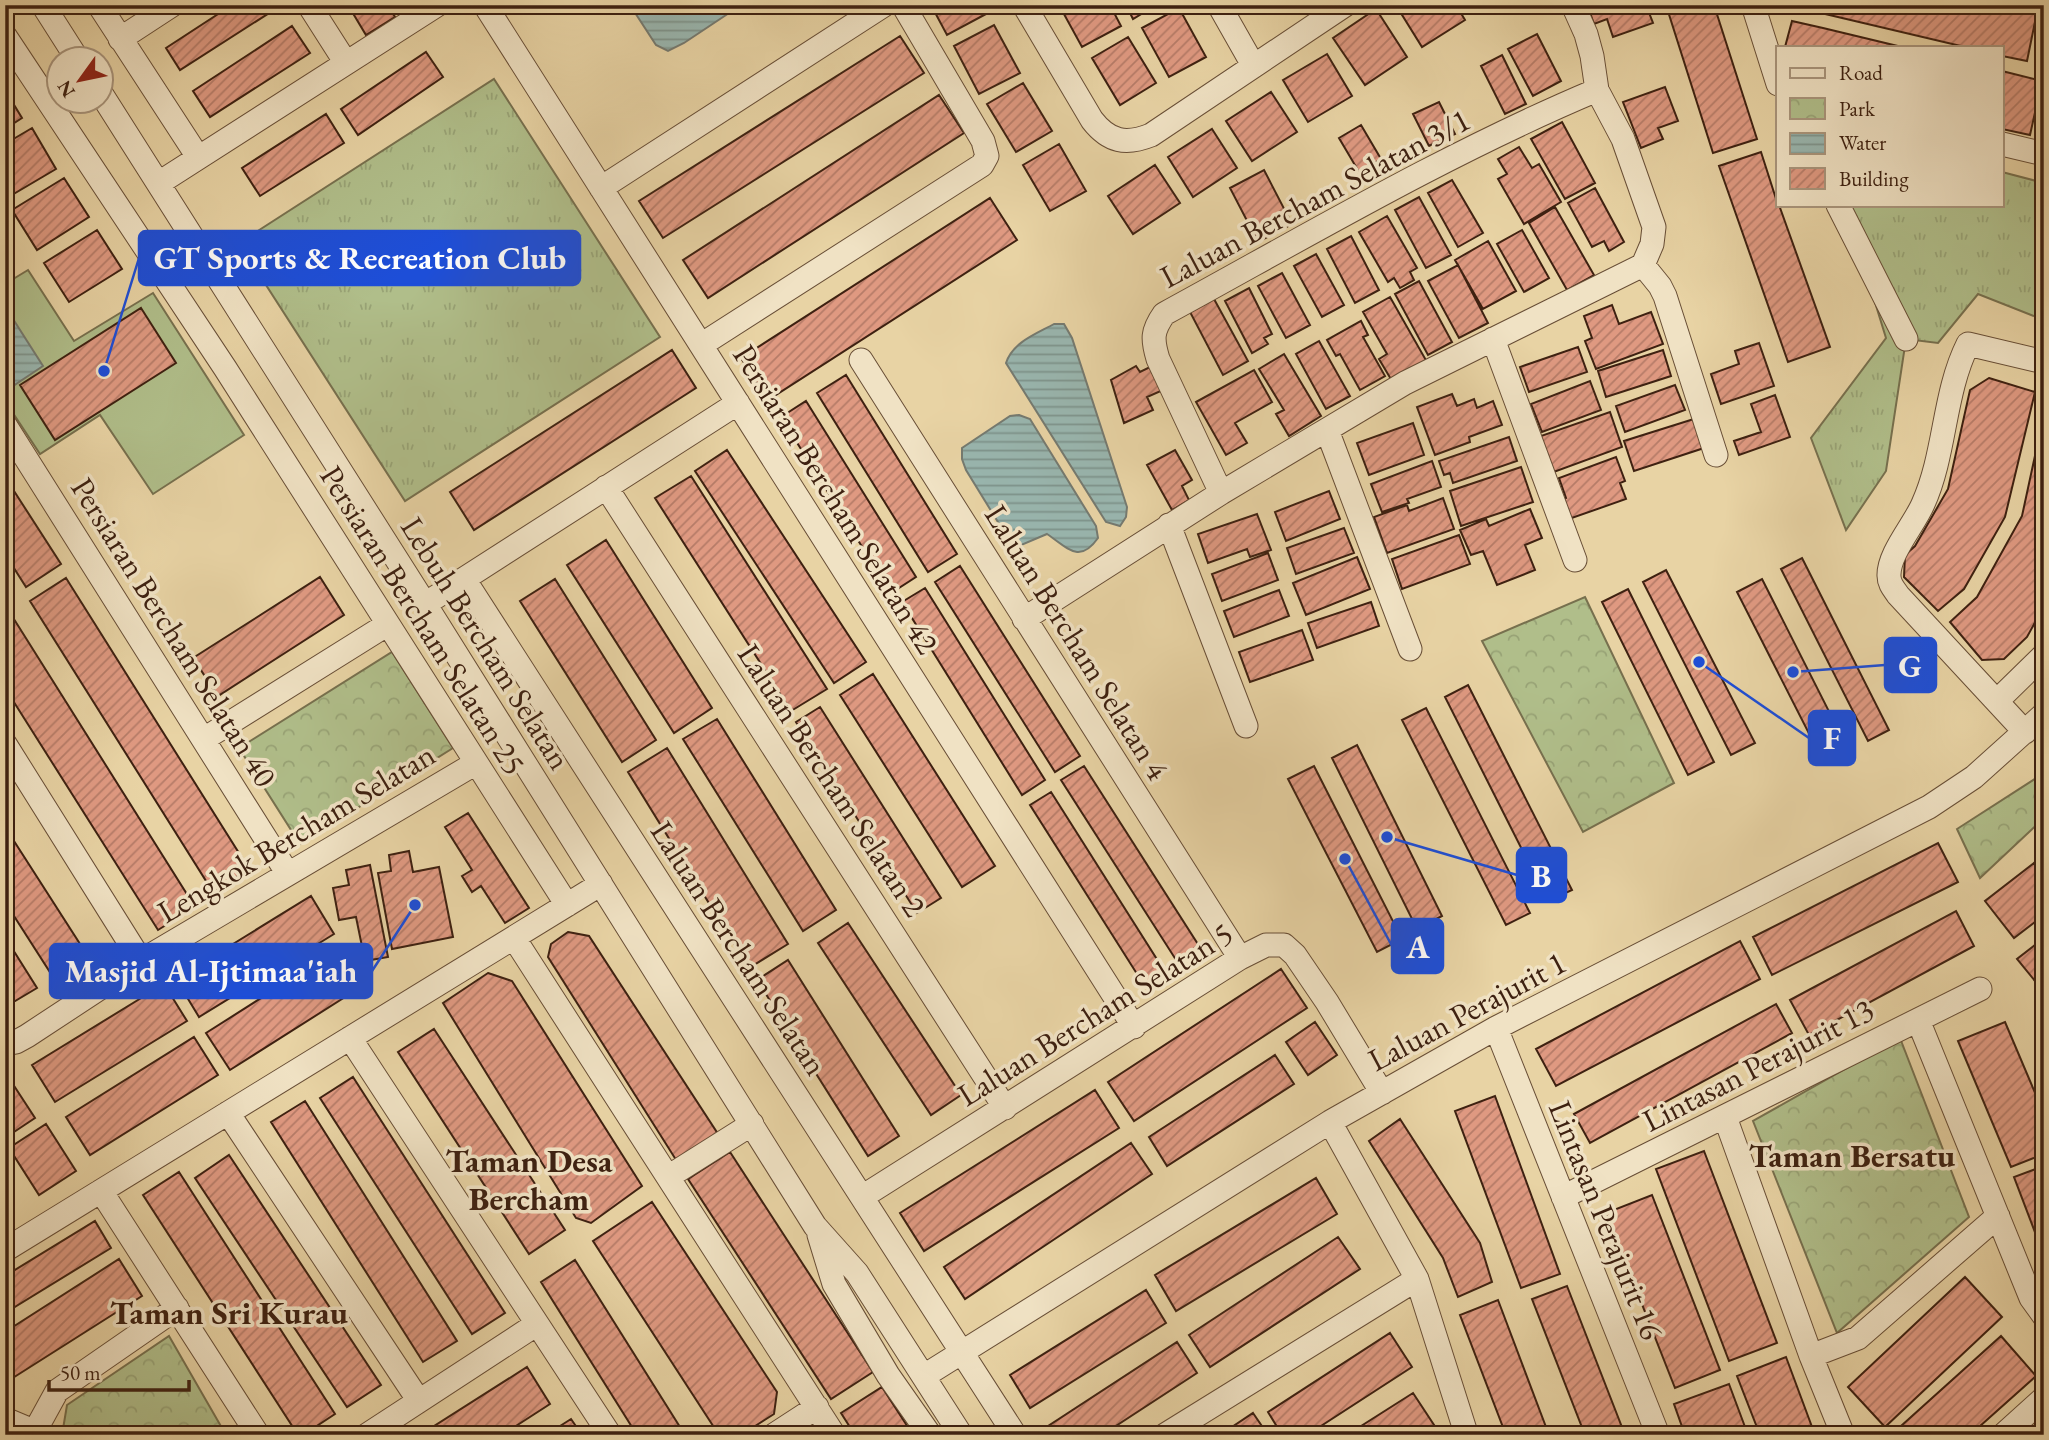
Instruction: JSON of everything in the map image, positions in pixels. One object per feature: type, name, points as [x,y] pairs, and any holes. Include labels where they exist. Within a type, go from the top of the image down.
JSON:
[{"type":"street","points":[[43,5],[69,46]]},
{"type":"street","points":[[99,5],[198,157]]},
{"type":"street","points":[[120,38],[172,5]]},
{"type":"street","points":[[309,5],[346,63]]},
{"type":"street","points":[[159,183],[437,5]]},
{"type":"street","name":"Persiaran Bercham Selatan 42","points":[[485,5],[1133,1027]]},
{"type":"street","points":[[601,188],[884,5]]},
{"type":"street","points":[[701,345],[982,165],[986,156],[984,141],[903,5]]},
{"type":"street","points":[[1024,5],[1092,120],[1101,131],[1112,138],[1125,141],[1139,140],[1151,135],[1345,5]]},
{"type":"street","points":[[1219,5],[1253,65]]},
{"type":"street","points":[[1024,619],[1221,493],[1405,383],[1643,265],[1652,244],[1654,227],[1623,139],[1597,90],[1586,34],[1573,5]]},
{"type":"street","points":[[1753,5],[1776,78]]},
{"type":"street","name":"Persiaran Bercham Selatan 25","points":[[5,36],[225,368],[567,905]]},
{"type":"street","name":"Laluan Bercham Selatan 3/1","points":[[1221,493],[1158,359],[1153,342],[1156,324],[1164,314],[1360,205],[1538,115],[1597,90]]},
{"type":"street","name":"Lebuh Bercham Selatan","points":[[116,116],[816,1226]]},
{"type":"street","points":[[2004,144],[2044,154]]},
{"type":"street","points":[[1839,206],[1906,339]]},
{"type":"street","points":[[1643,265],[1665,296],[1716,455]]},
{"type":"street","points":[[1493,339],[1575,560]]},
{"type":"street","points":[[2025,732],[1898,595],[1891,586],[1889,575],[1898,547],[1923,505],[1936,472],[1954,379],[1968,344],[2044,362]]},
{"type":"street","name":"Laluan Bercham Selatan 4","points":[[861,360],[1240,958]]},
{"type":"street","points":[[425,604],[738,403]]},
{"type":"street","name":"Persiaran Bercham Selatan 40","points":[[5,425],[288,873]]},
{"type":"street","points":[[1327,430],[1410,649]]},
{"type":"street","name":"Laluan Bercham Selatan 2","points":[[606,487],[1005,1108]]},
{"type":"street","points":[[1170,526],[1246,726]]},
{"type":"street","name":"Laluan Bercham Selatan","points":[[464,579],[1015,1435]]},
{"type":"street","points":[[204,739],[388,624]]},
{"type":"street","points":[[1997,701],[2044,655]]},
{"type":"street","name":"Laluan Perajurit 1","points":[[924,1376],[1330,1122],[1496,1028],[1929,807],[1974,777],[2044,714]]},
{"type":"street","points":[[5,744],[141,961]]},
{"type":"street","name":"Lengkok Bercham Selatan","points":[[5,1044],[27,1036],[141,961],[476,763]]},
{"type":"street","points":[[5,1250],[601,884]]},
{"type":"street","points":[[514,938],[834,1435]]},
{"type":"street","name":"Laluan Bercham Selatan 5","points":[[862,1197],[1240,958],[1266,945],[1284,945],[1295,955],[1382,1093]]},
{"type":"street","name":"Lintasan Perajurit 13","points":[[1563,1197],[1980,989]]},
{"type":"street","points":[[1918,1020],[2031,1298],[2044,1316]]},
{"type":"street","name":"Lintasan Perajurit 16","points":[[1496,1028],[1658,1435]]},
{"type":"street","points":[[350,1038],[610,1435]]},
{"type":"street","points":[[228,1113],[419,1401]]},
{"type":"street","points":[[1725,1117],[1811,1356],[1843,1435]]},
{"type":"street","points":[[1330,1122],[1418,1279],[1464,1432]]},
{"type":"street","points":[[668,1177],[752,1124]]},
{"type":"street","points":[[101,1191],[258,1435]]},
{"type":"street","points":[[1811,1356],[1858,1338],[1998,1216]]},
{"type":"street","points":[[816,1226],[834,1284],[888,1375],[930,1435]]},
{"type":"street","points":[[816,1226],[857,1273],[961,1435]]},
{"type":"street","points":[[1165,1435],[1418,1279]]},
{"type":"street","points":[[834,1284],[858,1304],[896,1363],[924,1376]]},
{"type":"street","points":[[5,1419],[39,1433],[57,1391],[177,1308]]},
{"type":"street","points":[[367,1435],[537,1324]]},
{"type":"street","points":[[924,1376],[920,1386],[921,1396],[941,1435]]},
{"type":"street","points":[[2003,1435],[2044,1398]]},
{"type":"street","points":[[774,1435],[817,1407]]},
{"type":"green space","points":[[494,79],[660,337],[405,501],[239,243]]},
{"type":"green space","points":[[2004,173],[2044,183],[2044,320],[1978,294],[1938,343],[1906,339],[1886,471],[1846,530],[1811,438],[1886,338],[1845,206],[2004,206]]},
{"type":"green space","points":[[28,270],[74,341],[153,293],[244,435],[153,494],[100,415],[40,454],[5,401],[5,284]]},
{"type":"green space","points":[[1585,597],[1674,783],[1583,832],[1482,641]]},
{"type":"green space","points":[[392,652],[453,748],[300,844],[239,748]]},
{"type":"green space","points":[[2044,773],[2044,818],[1980,878],[1957,829]]},
{"type":"green space","points":[[1900,1038],[1969,1217],[1837,1333],[1753,1121]]},
{"type":"green space","points":[[169,1336],[226,1435],[73,1435],[63,1429],[67,1405]]},
{"type":"water","points":[[630,5],[741,5],[668,51],[656,45]]},
{"type":"water","points":[[6,308],[43,366],[10,388],[5,380]]},
{"type":"water","points":[[1054,324],[1064,324],[1072,338],[1127,507],[1126,517],[1120,526],[1106,522],[1006,363],[1020,344]]},
{"type":"water","points":[[1019,415],[1030,419],[1096,526],[1098,538],[1085,551],[1073,551],[1047,534],[1019,546],[1009,540],[966,470],[962,448],[1010,416]]},
{"type":"building","points":[[232,5],[276,5],[277,8],[180,70],[166,48]]},
{"type":"building","points":[[348,5],[388,5],[395,17],[366,35]]},
{"type":"building","points":[[931,5],[981,5],[986,14],[947,35]]},
{"type":"building","points":[[1059,5],[1110,5],[1121,26],[1082,47]]},
{"type":"building","points":[[1126,5],[1156,5],[1133,19]]},
{"type":"building","points":[[1407,5],[1456,5],[1465,20],[1422,47],[1399,10]]},
{"type":"building","points":[[1601,5],[1646,5],[1653,23],[1613,37],[1607,19],[1594,24],[1589,10]]},
{"type":"building","points":[[1666,5],[1714,5],[1757,139],[1713,153]]},
{"type":"building","points":[[1787,5],[2006,5],[2037,12],[2027,61],[2004,56],[2004,46],[1961,46]]},
{"type":"building","points":[[1179,8],[1206,57],[1169,77],[1142,28]]},
{"type":"building","points":[[1376,9],[1407,57],[1365,85],[1333,38]]},
{"type":"building","points":[[1792,21],[1898,46],[1785,46]]},
{"type":"building","points":[[994,25],[1020,73],[979,94],[954,46]]},
{"type":"building","points":[[292,26],[310,53],[210,117],[193,91]]},
{"type":"building","points":[[1537,34],[1561,81],[1533,96],[1508,49]]},
{"type":"building","points":[[900,36],[924,73],[663,238],[639,201]]},
{"type":"building","points":[[1128,37],[1156,83],[1120,105],[1092,58]]},
{"type":"building","points":[[426,52],[443,77],[358,135],[341,109]]},
{"type":"building","points":[[1327,54],[1352,96],[1308,122],[1283,80]]},
{"type":"building","points":[[1502,55],[1526,104],[1505,114],[1481,66]]},
{"type":"building","points":[[2004,72],[2042,81],[2030,135],[2004,129]]},
{"type":"building","points":[[1023,83],[1052,131],[1016,152],[987,104]]},
{"type":"building","points":[[1665,87],[1678,121],[1658,128],[1663,139],[1641,148],[1623,102]]},
{"type":"building","points":[[5,90],[22,118],[5,129]]},
{"type":"building","points":[[1271,92],[1297,132],[1252,161],[1226,121]]},
{"type":"building","points":[[939,95],[964,133],[708,298],[683,260]]},
{"type":"building","points":[[1439,102],[1455,134],[1429,146],[1413,114]]},
{"type":"building","points":[[326,114],[344,143],[260,196],[242,168]]},
{"type":"building","points":[[1562,122],[1595,183],[1565,199],[1531,139]]},
{"type":"building","points":[[1361,125],[1381,159],[1359,172],[1339,138]]},
{"type":"building","points":[[32,128],[56,169],[5,199],[5,144]]},
{"type":"building","points":[[1212,129],[1237,168],[1193,197],[1168,157]]},
{"type":"building","points":[[1059,144],[1086,191],[1050,211],[1023,165]]},
{"type":"building","points":[[1519,147],[1532,168],[1539,164],[1561,202],[1524,224],[1498,179],[1507,174],[1498,159]]},
{"type":"building","points":[[1761,152],[1776,206],[1779,206],[1830,347],[1788,362],[1719,166]]},
{"type":"building","points":[[1155,165],[1180,203],[1133,234],[1108,196]]},
{"type":"building","points":[[1264,170],[1292,224],[1258,242],[1230,188]]},
{"type":"building","points":[[64,178],[89,217],[37,250],[12,210]]},
{"type":"building","points":[[1452,180],[1483,233],[1458,247],[1428,193]]},
{"type":"building","points":[[1595,188],[1624,242],[1609,251],[1604,241],[1592,247],[1568,203]]},
{"type":"building","points":[[1419,197],[1451,255],[1426,268],[1395,210]]},
{"type":"building","points":[[990,198],[1017,240],[768,400],[741,358]]},
{"type":"building","points":[[1555,207],[1594,275],[1567,290],[1529,223]]},
{"type":"building","points":[[1387,216],[1417,268],[1410,272],[1414,280],[1400,288],[1394,278],[1388,282],[1359,232]]},
{"type":"building","points":[[97,230],[122,269],[69,302],[44,263]]},
{"type":"building","points":[[1522,230],[1549,278],[1524,292],[1497,244]]},
{"type":"building","points":[[1351,236],[1379,290],[1355,303],[1327,249]]},
{"type":"building","points":[[1488,241],[1516,291],[1483,309],[1455,260]]},
{"type":"building","points":[[1316,254],[1344,305],[1322,317],[1294,266]]},
{"type":"building","points":[[1458,265],[1488,323],[1459,338],[1428,281]]},
{"type":"building","points":[[1282,273],[1310,325],[1286,338],[1258,286]]},
{"type":"building","points":[[1419,281],[1452,342],[1428,355],[1395,294]]},
{"type":"building","points":[[1249,288],[1272,334],[1264,338],[1268,344],[1252,353],[1225,301]]},
{"type":"building","points":[[1390,297],[1427,362],[1392,381],[1379,359],[1387,354],[1363,312]]},
{"type":"building","points":[[1214,299],[1248,361],[1223,375],[1190,312]]},
{"type":"building","points":[[1612,305],[1619,324],[1651,312],[1663,344],[1596,369],[1585,341],[1592,338],[1584,316]]},
{"type":"building","points":[[141,308],[176,363],[55,440],[20,385]]},
{"type":"building","points":[[1361,321],[1368,335],[1363,337],[1385,376],[1360,390],[1340,354],[1336,356],[1327,340]]},
{"type":"building","points":[[1319,341],[1350,396],[1326,409],[1296,354]]},
{"type":"building","points":[[1759,343],[1774,386],[1721,404],[1711,374],[1739,364],[1735,351]]},
{"type":"building","points":[[1578,347],[1587,372],[1529,392],[1520,367]]},
{"type":"building","points":[[672,350],[696,388],[474,530],[450,492]]},
{"type":"building","points":[[1663,350],[1671,376],[1606,397],[1598,371]]},
{"type":"building","points":[[1284,354],[1321,416],[1289,436],[1276,414],[1284,410],[1259,369]]},
{"type":"building","points":[[1136,366],[1140,372],[1152,366],[1163,390],[1147,397],[1153,410],[1124,423],[1111,380]]},
{"type":"building","points":[[1254,370],[1272,402],[1235,423],[1247,443],[1226,455],[1196,402]]},
{"type":"building","points":[[846,375],[957,554],[928,572],[817,393]]},
{"type":"building","points":[[1989,378],[2035,392],[2005,517],[1964,589],[1938,611],[1904,577],[1905,555],[1915,546],[1948,489],[1970,390]]},
{"type":"building","points":[[1590,381],[1601,410],[1542,432],[1531,404]]},
{"type":"building","points":[[1675,385],[1685,410],[1625,432],[1616,406]]},
{"type":"building","points":[[1452,394],[1457,406],[1474,399],[1477,408],[1493,401],[1502,425],[1469,437],[1470,442],[1435,455],[1417,407]]},
{"type":"building","points":[[1775,395],[1790,437],[1739,455],[1734,441],[1761,432],[1751,404]]},
{"type":"building","points":[[806,401],[916,577],[891,593],[781,417]]},
{"type":"building","points":[[1610,412],[1622,447],[1551,473],[1538,437]]},
{"type":"building","points":[[2044,414],[2044,606],[2027,637],[2004,659],[1982,660],[1950,622],[1977,597],[2022,516]]},
{"type":"building","points":[[1697,418],[1707,447],[1634,471],[1624,441]]},
{"type":"building","points":[[1413,423],[1424,455],[1369,475],[1357,443]]},
{"type":"building","points":[[1509,437],[1517,461],[1453,483],[1450,473],[1444,475],[1439,461]]},
{"type":"building","points":[[727,450],[866,662],[834,683],[695,471]]},
{"type":"building","points":[[1175,450],[1192,480],[1182,486],[1189,500],[1172,510],[1147,465]]},
{"type":"building","points":[[1616,457],[1625,481],[1620,483],[1626,499],[1566,520],[1559,501],[1566,498],[1559,478]]},
{"type":"building","points":[[1432,461],[1441,487],[1407,499],[1409,503],[1382,512],[1371,484]]},
{"type":"building","points":[[1521,467],[1533,502],[1461,526],[1450,491]]},
{"type":"building","points":[[691,476],[827,689],[791,711],[655,498]]},
{"type":"building","points":[[5,477],[61,564],[26,587],[5,554]]},
{"type":"building","points":[[1329,491],[1340,519],[1286,541],[1275,512]]},
{"type":"building","points":[[1443,498],[1454,529],[1387,553],[1374,517],[1407,505],[1409,511]]},
{"type":"building","points":[[1530,509],[1542,538],[1525,545],[1535,570],[1497,585],[1483,551],[1471,555],[1460,530],[1486,519],[1489,526]]},
{"type":"building","points":[[1257,514],[1271,550],[1250,557],[1247,549],[1208,563],[1198,534]]},
{"type":"building","points":[[1344,528],[1354,553],[1296,574],[1287,548]]},
{"type":"building","points":[[1459,535],[1470,564],[1402,589],[1392,559]]},
{"type":"building","points":[[606,540],[712,708],[674,733],[567,565]]},
{"type":"building","points":[[1268,553],[1278,580],[1222,601],[1212,574]]},
{"type":"building","points":[[1357,557],[1370,589],[1306,615],[1293,583]]},
{"type":"building","points":[[1802,558],[1889,730],[1868,741],[1781,569]]},
{"type":"building","points":[[960,566],[1080,756],[1055,772],[935,582]]},
{"type":"building","points":[[1666,570],[1755,743],[1731,755],[1643,582]]},
{"type":"building","points":[[320,577],[344,615],[218,696],[193,658]]},
{"type":"building","points":[[66,578],[249,869],[213,892],[30,601]]},
{"type":"building","points":[[555,579],[656,740],[622,762],[520,601]]},
{"type":"building","points":[[1762,579],[1849,751],[1824,763],[1737,592]]},
{"type":"building","points":[[925,588],[1045,780],[1022,795],[902,602]]},
{"type":"building","points":[[1628,589],[1714,762],[1688,775],[1602,602]]},
{"type":"building","points":[[1279,590],[1289,616],[1234,637],[1224,611]]},
{"type":"building","points":[[1371,602],[1379,626],[1317,648],[1308,623]]},
{"type":"building","points":[[12,616],[195,907],[158,930],[5,688],[5,620]]},
{"type":"building","points":[[1302,630],[1313,660],[1250,682],[1239,652]]},
{"type":"building","points":[[873,674],[995,866],[962,887],[840,695]]},
{"type":"building","points":[[1468,685],[1572,890],[1548,901],[1445,697]]},
{"type":"building","points":[[820,707],[941,898],[917,913],[796,722]]},
{"type":"building","points":[[1426,708],[1530,913],[1506,925],[1402,720]]},
{"type":"building","points":[[717,719],[836,910],[803,931],[683,739]]},
{"type":"building","points":[[1357,745],[1442,916],[1417,929],[1332,758]]},
{"type":"building","points":[[667,748],[788,944],[749,968],[628,772]]},
{"type":"building","points":[[1084,766],[1201,949],[1178,963],[1061,780]]},
{"type":"building","points":[[1314,766],[1402,939],[1377,952],[1288,779]]},
{"type":"building","points":[[1051,792],[1165,972],[1144,985],[1030,805]]},
{"type":"building","points":[[468,813],[529,908],[505,923],[481,886],[472,892],[462,876],[472,870],[445,827]]},
{"type":"building","points":[[5,827],[89,958],[55,980],[5,902]]},
{"type":"building","points":[[1938,843],[1958,882],[1772,975],[1753,937]]},
{"type":"building","points":[[409,851],[413,872],[439,867],[453,937],[392,949],[378,873],[391,871],[389,855]]},
{"type":"building","points":[[2034,863],[2044,876],[2044,915],[2014,938],[1985,901]]},
{"type":"building","points":[[370,865],[388,957],[365,961],[356,917],[339,920],[333,888],[349,885],[346,870]]},
{"type":"building","points":[[311,896],[334,934],[199,1017],[176,979]]},
{"type":"building","points":[[1956,911],[1974,946],[1809,1035],[1790,1000]]},
{"type":"building","points":[[848,923],[961,1095],[931,1115],[818,943]]},
{"type":"building","points":[[568,932],[589,936],[720,1137],[678,1163],[548,957],[551,944]]},
{"type":"building","points":[[5,937],[37,988],[5,1007]]},
{"type":"building","points":[[2044,938],[2044,992],[2017,959]]},
{"type":"building","points":[[1740,941],[1760,979],[1556,1086],[1536,1049]]},
{"type":"building","points":[[340,948],[364,985],[230,1070],[206,1033]]},
{"type":"building","points":[[788,960],[899,1136],[868,1156],[757,980]]},
{"type":"building","points":[[1281,969],[1307,1008],[1134,1121],[1108,1082]]},
{"type":"building","points":[[488,973],[512,981],[642,1186],[591,1223],[576,1218],[443,1003]]},
{"type":"building","points":[[164,984],[187,1021],[55,1102],[32,1065]]},
{"type":"building","points":[[1776,1004],[1792,1033],[1590,1143],[1574,1114]]},
{"type":"building","points":[[1315,1022],[1337,1055],[1308,1075],[1286,1042]]},
{"type":"building","points":[[2005,1022],[2044,1114],[2044,1154],[2011,1167],[1958,1041]]},
{"type":"building","points":[[434,1029],[565,1230],[529,1254],[398,1052]]},
{"type":"building","points":[[194,1037],[218,1075],[90,1155],[66,1117]]},
{"type":"building","points":[[1275,1055],[1294,1084],[1167,1166],[1149,1137]]},
{"type":"building","points":[[7,1075],[35,1118],[5,1138],[5,1076]]},
{"type":"building","points":[[353,1077],[505,1313],[472,1334],[320,1098]]},
{"type":"building","points":[[1095,1090],[1119,1128],[924,1251],[900,1213]]},
{"type":"building","points":[[1495,1096],[1560,1274],[1521,1288],[1455,1111]]},
{"type":"building","points":[[305,1101],[457,1341],[423,1362],[271,1122]]},
{"type":"building","points":[[1400,1119],[1480,1243],[1492,1282],[1458,1297],[1443,1258],[1369,1141]]},
{"type":"building","points":[[46,1124],[76,1171],[39,1195],[9,1148]]},
{"type":"building","points":[[1131,1143],[1152,1174],[965,1299],[944,1267]]},
{"type":"building","points":[[1704,1151],[1777,1343],[1729,1361],[1656,1169]]},
{"type":"building","points":[[730,1152],[873,1372],[831,1399],[688,1179]]},
{"type":"building","points":[[229,1155],[381,1385],[347,1407],[195,1178]]},
{"type":"building","points":[[2044,1166],[2044,1256],[2014,1177]]},
{"type":"building","points":[[179,1172],[335,1414],[303,1435],[298,1435],[143,1195]]},
{"type":"building","points":[[1316,1178],[1337,1214],[1176,1311],[1155,1275]]},
{"type":"building","points":[[1652,1195],[1720,1370],[1675,1388],[1606,1213]]},
{"type":"building","points":[[652,1202],[777,1392],[774,1414],[741,1435],[719,1435],[593,1241]]},
{"type":"building","points":[[95,1221],[111,1248],[5,1313],[5,1276]]},
{"type":"building","points":[[1338,1237],[1360,1269],[1210,1367],[1189,1335]]},
{"type":"building","points":[[119,1259],[142,1296],[8,1381],[5,1377],[5,1332]]},
{"type":"building","points":[[575,1260],[685,1435],[637,1435],[541,1282]]},
{"type":"building","points":[[1965,1277],[2002,1317],[1885,1427],[1848,1387]]},
{"type":"building","points":[[1567,1286],[1625,1435],[1585,1435],[1532,1299]]},
{"type":"building","points":[[1146,1290],[1166,1323],[1030,1408],[1010,1375]]},
{"type":"building","points":[[1498,1300],[1549,1435],[1506,1435],[1460,1315]]},
{"type":"building","points":[[1390,1333],[1412,1367],[1307,1435],[1282,1435],[1268,1412]]},
{"type":"building","points":[[2001,1336],[2036,1376],[1970,1435],[1891,1435]]},
{"type":"building","points":[[1177,1342],[1197,1373],[1102,1435],[1046,1435],[1042,1430]]},
{"type":"building","points":[[1786,1357],[1815,1435],[1760,1435],[1737,1376]]},
{"type":"building","points":[[527,1367],[550,1404],[502,1435],[420,1435]]},
{"type":"building","points":[[1729,1384],[1748,1435],[1685,1435],[1674,1404]]},
{"type":"building","points":[[882,1387],[913,1435],[855,1435],[841,1413]]},
{"type":"building","points":[[1413,1393],[1438,1431],[1432,1435],[1347,1435]]},
{"type":"building","points":[[1253,1413],[1268,1435],[1220,1435]]},
{"type":"building","points":[[571,1419],[582,1435],[546,1435]]},
{"type":"place","name":"GT Sports & Recreation Club","points":[[104,371]]},
{"type":"place","name":"F","points":[[1699,662]]},
{"type":"place","name":"G","points":[[1793,672]]},
{"type":"place","name":"B","points":[[1387,837]]},
{"type":"place","name":"A","points":[[1345,859]]},
{"type":"place","name":"Masjid Al-Ijtimaa'iah","points":[[415,905]]},
{"type":"district","name":"Taman Bersatu","points":[[1852,1155]]},
{"type":"district","name":"Taman Desa Bercham","points":[[529,1179]]},
{"type":"district","name":"Taman Sri Kurau","points":[[229,1312]]}]
